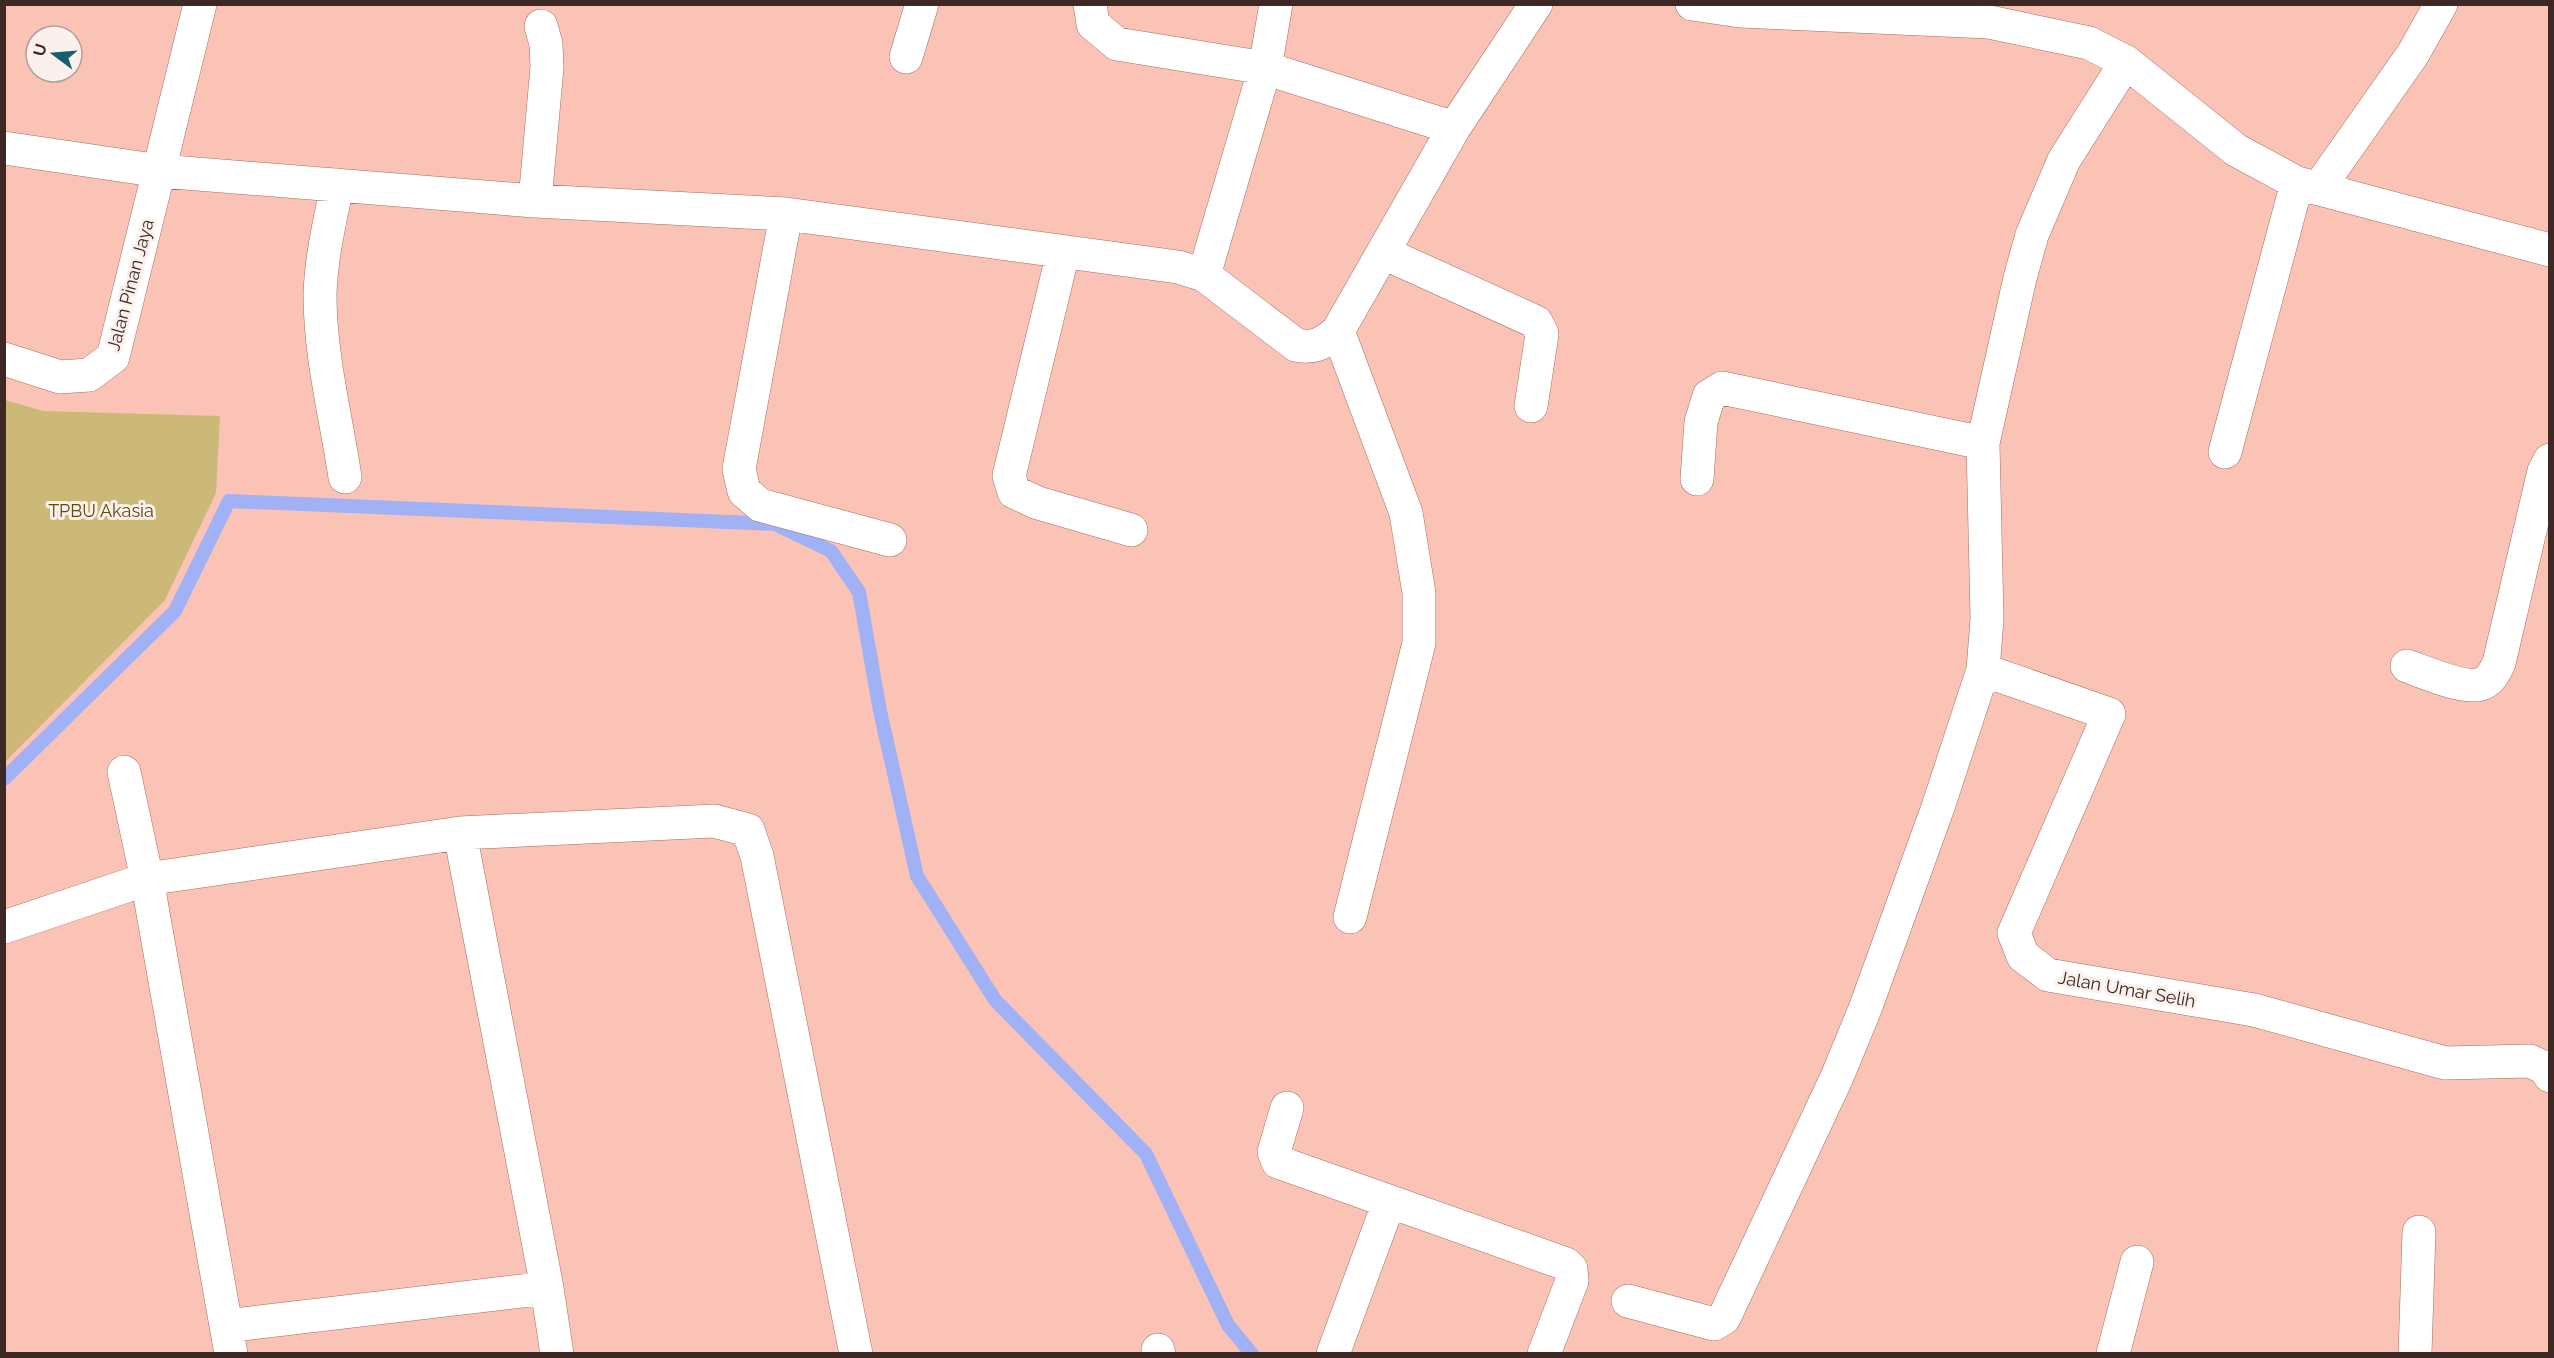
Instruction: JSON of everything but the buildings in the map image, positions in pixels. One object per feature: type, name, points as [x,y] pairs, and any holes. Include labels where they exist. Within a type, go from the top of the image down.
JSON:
[{"type":"street","name":"Jalan Pinan Jaya","points":[[4,359],[60,377],[89,375],[113,357],[200,4]]},
{"type":"street","points":[[906,57],[922,4]]},
{"type":"street","points":[[1090,4],[1093,24],[1117,44],[1265,68],[1454,128]]},
{"type":"street","points":[[1204,275],[1265,68],[1276,4]]},
{"type":"street","points":[[4,148],[160,171],[535,201],[786,214],[1178,267],[1204,275],[1296,345],[1307,348],[1324,344],[1338,331],[1454,128],[1536,4]]},
{"type":"street","points":[[1692,4],[1740,11],[1989,22],[2089,43],[2126,62],[2236,150],[2308,186],[2550,250]]},
{"type":"street","points":[[2225,452],[2308,186],[2413,54],[2441,4]]},
{"type":"street","points":[[535,201],[547,67],[546,44],[541,27]]},
{"type":"street","points":[[1628,1301],[1714,1324],[1724,1318],[1837,1077],[1865,1009],[1938,807],[1983,670],[1987,619],[1983,443],[2032,235],[2064,160],[2126,62]]},
{"type":"street","points":[[337,185],[320,293],[323,354],[338,425],[345,477]]},
{"type":"street","points":[[786,214],[739,469],[744,491],[760,504],[890,540]]},
{"type":"street","points":[[1062,253],[1009,476],[1014,492],[1038,502],[1131,530]]},
{"type":"street","points":[[1384,253],[1536,322],[1542,334],[1531,406]]},
{"type":"street","points":[[1338,331],[1407,513],[1419,593],[1419,644],[1350,916]]},
{"type":"street","points":[[1697,479],[1704,409],[1709,396],[1722,388],[1983,443]]},
{"type":"street","points":[[2408,666],[2462,684],[2480,685],[2492,676],[2499,663],[2544,471],[2550,460]]},
{"type":"street","name":"Jalan Umar Selih","points":[[1983,670],[2109,714],[2014,933],[2023,956],[2048,975],[2254,1010],[2445,1063],[2530,1061],[2545,1068],[2550,1076]]},
{"type":"street","points":[[124,772],[147,879],[229,1340],[547,1288]]},
{"type":"street","points":[[4,927],[147,879],[460,833],[714,821],[748,830],[757,856],[856,1353]]},
{"type":"street","points":[[460,833],[547,1288],[557,1353]]},
{"type":"street","points":[[1287,1108],[1274,1152],[1278,1162],[1566,1264],[1571,1269],[1572,1281],[1544,1353]]},
{"type":"street","points":[[1333,1353],[1389,1202]]},
{"type":"street","points":[[2415,1353],[2419,1232]]},
{"type":"street","points":[[2113,1353],[2137,1262]]},
{"type":"green space","name":"TPBU Akasia","points":[[5,400],[43,411],[220,416],[216,493],[165,600],[5,762]]},
{"type":"waterway","points":[[4,779],[175,611],[229,501],[775,524],[831,551],[859,592],[880,711],[917,876],[995,1000],[1146,1154],[1228,1325],[1252,1354]]}]
